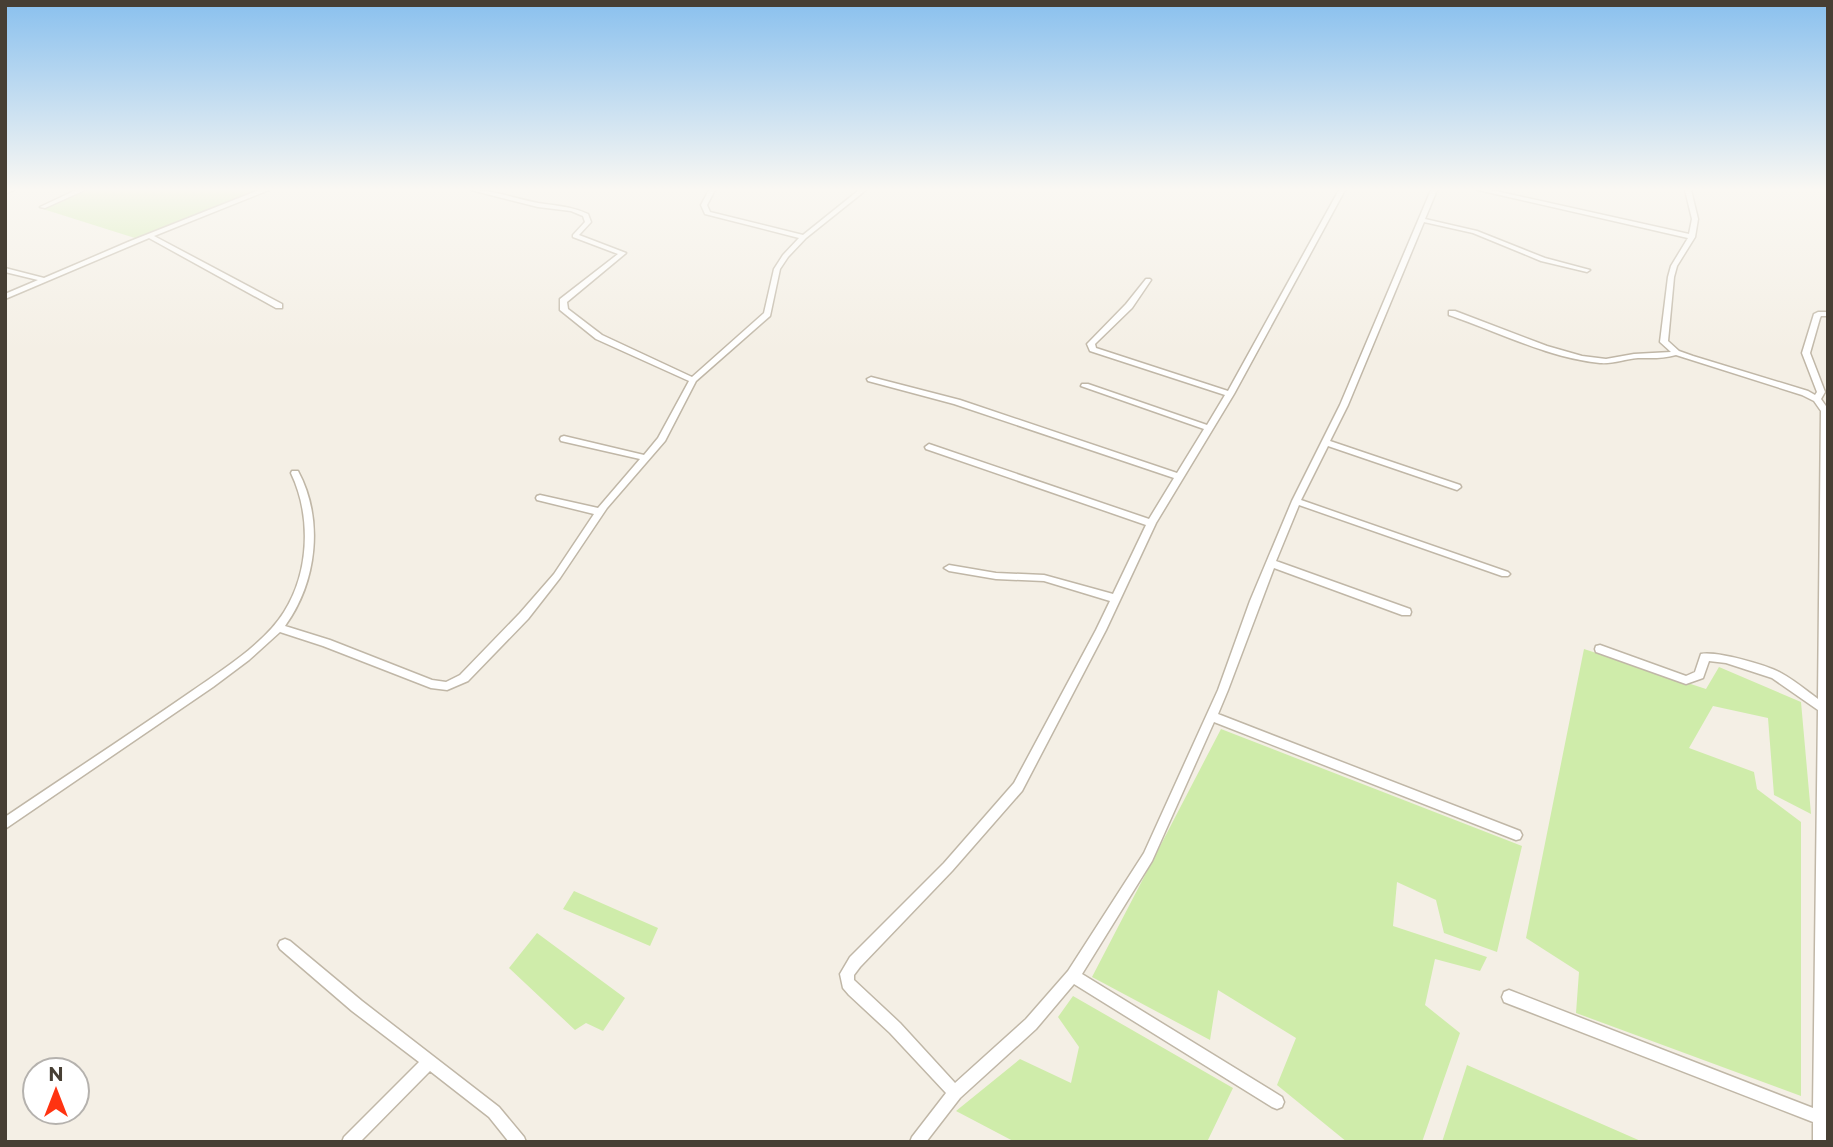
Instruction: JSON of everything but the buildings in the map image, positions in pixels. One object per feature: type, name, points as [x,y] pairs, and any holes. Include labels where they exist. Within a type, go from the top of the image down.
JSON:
[{"type":"street","points":[[5,297],[132,244]]},
{"type":"street","points":[[164,244],[279,306]]},
{"type":"street","points":[[596,244],[623,253],[563,301],[564,310],[599,337],[693,380]]},
{"type":"street","points":[[278,628],[326,642],[431,684],[447,686],[464,678],[524,616],[556,576],[600,512],[662,439],[693,380],[767,314],[777,269],[797,244]]},
{"type":"street","points":[[955,1093],[895,1028],[854,990],[848,983],[847,974],[965,849],[1017,787],[1116,599],[1151,523],[1230,394],[1313,244]]},
{"type":"street","points":[[916,1142],[955,1093],[1031,1024],[1073,976],[1148,857],[1212,716],[1296,501],[1326,443],[1412,244]]},
{"type":"street","points":[[1503,244],[1542,260],[1587,270]]},
{"type":"street","points":[[1688,244],[1674,265],[1671,276],[1664,342],[1676,353],[1817,399],[1825,411],[1826,591],[1821,707],[1825,796],[1824,1119],[1820,1142]]},
{"type":"street","points":[[5,270],[45,280]]},
{"type":"street","points":[[1148,280],[1129,306],[1094,340],[1091,344],[1093,349],[1230,394]]},
{"type":"street","points":[[1452,313],[1494,327],[1523,341],[1598,361],[1638,356],[1662,357],[1676,353]]},
{"type":"street","points":[[1817,399],[1821,392],[1806,353],[1818,314],[1828,314]]},
{"type":"street","points":[[871,379],[957,402],[1179,477]]},
{"type":"street","points":[[1085,386],[1209,428]]},
{"type":"street","points":[[564,439],[647,458]]},
{"type":"street","points":[[1326,443],[1457,487]]},
{"type":"street","points":[[929,447],[1151,523]]},
{"type":"street","points":[[5,824],[223,675],[278,628],[301,590],[306,570],[309,529],[307,507],[295,473]]},
{"type":"street","points":[[540,498],[600,512]]},
{"type":"street","points":[[1296,501],[1505,574]]},
{"type":"street","points":[[1271,563],[1406,612]]},
{"type":"street","points":[[949,568],[996,576],[1044,578],[1116,599]]},
{"type":"street","points":[[1600,649],[1686,680],[1699,675],[1705,657],[1727,659],[1776,675],[1821,707]]},
{"type":"street","points":[[1212,716],[1516,835]]},
{"type":"street","points":[[285,945],[428,1063],[494,1112],[519,1142]]},
{"type":"street","points":[[1073,976],[1277,1102]]},
{"type":"street","points":[[1508,997],[1824,1119]]},
{"type":"street","points":[[349,1142],[428,1063]]},
{"type":"green space","points":[[1584,649],[1706,689],[1719,667],[1801,702],[1811,814],[1774,795],[1768,718],[1713,706],[1689,748],[1754,772],[1757,789],[1801,822],[1801,1096],[1576,1013],[1579,972],[1526,938]]},
{"type":"green space","points":[[1221,729],[1522,846],[1497,952],[1444,933],[1436,900],[1397,882],[1393,926],[1487,957],[1480,971],[1435,959],[1425,1005],[1460,1033],[1422,1142],[1347,1142],[1277,1085],[1296,1038],[1218,990],[1210,1040],[1092,977]]},
{"type":"green space","points":[[574,891],[658,928],[650,946],[563,909]]},
{"type":"green space","points":[[537,933],[625,998],[603,1031],[586,1023],[575,1030],[509,968]]},
{"type":"green space","points":[[1073,996],[1233,1088],[1207,1142],[1015,1142],[956,1111],[1020,1059],[1071,1083],[1079,1047],[1058,1017]]},
{"type":"green space","points":[[1467,1065],[1643,1142],[1442,1142]]}]
